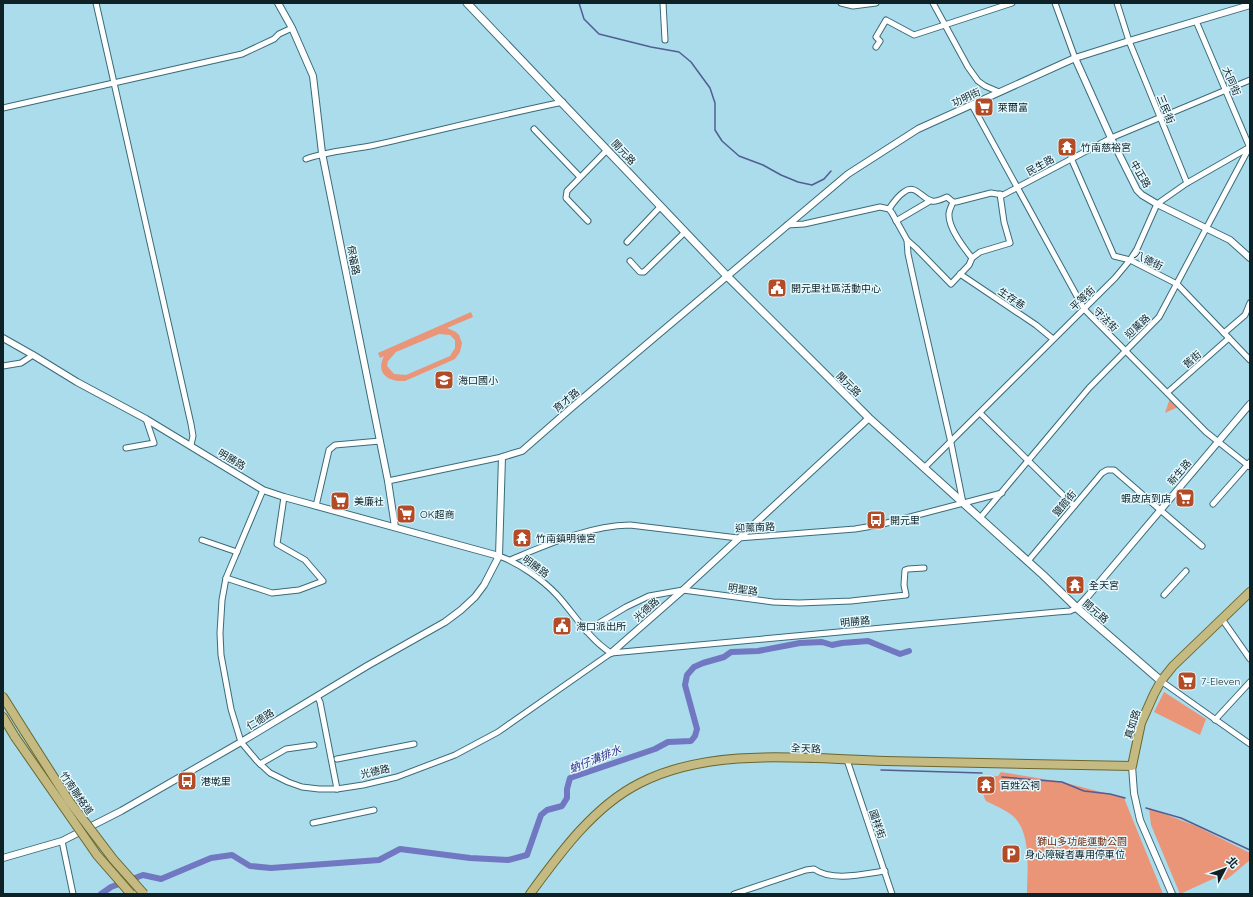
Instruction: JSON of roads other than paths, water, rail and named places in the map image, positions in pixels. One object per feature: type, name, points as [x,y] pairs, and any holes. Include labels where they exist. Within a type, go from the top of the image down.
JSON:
[{"type":"main road","name":"開元路","points":[[467,3],[563,102],[727,276],[869,418],[1028,561],[1077,608],[1161,681]]},
{"type":"main road","name":"真如路","points":[[1132,766],[1141,723],[1161,681],[1174,666],[1250,592]]},
{"type":"main road","name":"竹南聯絡道","points":[[3,697],[69,801],[113,859],[144,894]]},
{"type":"main road","name":"竹南聯絡道","points":[[3,717],[15,737],[97,855],[131,894]]},
{"type":"main road","name":"全天路","points":[[530,894],[565,847],[586,824],[616,798],[639,783],[666,772],[714,760],[796,757],[847,760],[1132,766]]},
{"type":"street","points":[[96,3],[193,436],[190,446]]},
{"type":"street","name":"保福路","points":[[278,3],[292,28],[313,76],[322,153],[388,481],[395,527]]},
{"type":"street","points":[[663,3],[665,40]]},
{"type":"street","points":[[842,3],[853,6],[876,3]]},
{"type":"street","points":[[933,3],[968,67],[978,81],[999,92]]},
{"type":"street","points":[[876,47],[880,42],[876,37],[886,20],[914,35],[1012,3]]},
{"type":"street","name":"中正路","points":[[1056,3],[1075,58],[1110,138],[1137,190],[1142,196],[1230,240],[1250,258]]},
{"type":"street","name":"三民街","points":[[1117,3],[1129,41],[1187,183]]},
{"type":"street","name":"功明街","points":[[727,276],[848,174],[868,160],[918,130],[1075,58],[1196,21],[1249,7]]},
{"type":"street","name":"大同街","points":[[1196,21],[1250,148]]},
{"type":"street","points":[[3,108],[115,84],[242,54],[274,39],[279,34],[292,28]]},
{"type":"street","name":"民生路","points":[[930,201],[936,201],[947,197],[953,202],[991,193],[1003,195],[1110,138],[1250,80]]},
{"type":"street","points":[[306,159],[322,153],[372,145],[563,102]]},
{"type":"street","name":"守法街","points":[[972,105],[1084,309],[1206,432],[1249,465]]},
{"type":"street","points":[[534,128],[580,177]]},
{"type":"street","name":"平等街","points":[[924,468],[1115,278],[1130,260],[1157,204],[1187,183],[1250,148]]},
{"type":"street","name":"迎薰路","points":[[980,518],[1085,393],[1125,350],[1159,317],[1250,148]]},
{"type":"street","points":[[588,221],[566,198],[567,191],[608,150]]},
{"type":"street","name":"八德街","points":[[1071,158],[1114,256],[1130,260],[1176,284],[1250,360]]},
{"type":"street","points":[[889,209],[904,191],[909,189],[916,190],[930,201],[896,221]]},
{"type":"street","points":[[787,225],[804,224],[880,207],[889,209],[907,240],[951,284],[969,265],[972,258],[980,252],[1010,243],[1004,222],[1000,194]]},
{"type":"street","points":[[953,202],[949,213],[950,222],[959,242],[972,258]]},
{"type":"street","points":[[627,242],[661,206]]},
{"type":"street","points":[[630,261],[640,272],[644,272],[685,232]]},
{"type":"street","points":[[907,240],[908,254],[964,503]]},
{"type":"street","name":"生存巷","points":[[960,274],[1036,325],[1053,339]]},
{"type":"street","name":"育才路","points":[[388,481],[502,457],[522,451],[727,276]]},
{"type":"street","points":[[1224,333],[1245,315],[1250,303]]},
{"type":"street","name":"明勝路","points":[[3,338],[77,382],[146,419],[263,490],[510,560],[556,594],[586,630],[611,653],[1056,612],[1077,608]]},
{"type":"street","name":"舊街","points":[[1168,392],[1229,338]]},
{"type":"street","points":[[3,366],[21,363],[33,355]]},
{"type":"street","name":"新生路","points":[[1077,608],[1250,404]]},
{"type":"street","points":[[980,413],[1074,506]]},
{"type":"street","name":"光德路","points":[[241,742],[270,773],[302,787],[319,790],[363,785],[397,777],[455,756],[498,732],[611,653],[683,590],[869,418]]},
{"type":"street","points":[[126,448],[154,442],[146,419]]},
{"type":"street","points":[[316,506],[329,450],[335,446],[380,441]]},
{"type":"street","points":[[499,556],[502,457]]},
{"type":"street","points":[[1213,504],[1249,465]]},
{"type":"street","name":"鹽館街","points":[[1028,561],[1102,473],[1107,470],[1114,470],[1160,510]]},
{"type":"street","points":[[241,742],[231,709],[221,656],[220,633],[222,600],[226,578],[263,490]]},
{"type":"street","name":"迎薰南路","points":[[510,560],[559,540],[588,531],[617,525],[630,525],[738,538],[855,529],[1002,493]]},
{"type":"street","points":[[226,578],[272,593],[299,590],[323,581],[306,560],[277,544],[284,497]]},
{"type":"street","points":[[1160,510],[1202,546]]},
{"type":"street","points":[[202,540],[237,552]]},
{"type":"street","name":"仁德路","points":[[3,858],[62,841],[121,811],[445,622],[461,610],[484,586],[499,556]]},
{"type":"street","name":"明聖路","points":[[586,630],[648,596],[683,590],[773,602],[798,603],[851,601],[906,595],[904,585],[905,570],[924,568]]},
{"type":"street","points":[[1164,595],[1186,571]]},
{"type":"street","points":[[1222,619],[1250,659]]},
{"type":"street","name":"開元路","points":[[1161,681],[1250,744]]},
{"type":"street","points":[[1215,720],[1250,682]]},
{"type":"street","points":[[317,696],[320,702],[337,789]]},
{"type":"street","points":[[337,760],[414,744]]},
{"type":"street","points":[[260,764],[286,749],[314,745]]},
{"type":"street","name":"國祥街","points":[[847,760],[892,894]]},
{"type":"street","name":"真如路","points":[[1132,766],[1134,793],[1140,820],[1172,894]]},
{"type":"street","points":[[313,823],[374,810]]},
{"type":"street","points":[[62,841],[73,894]]},
{"type":"street","points":[[734,894],[806,870],[814,869],[819,873],[843,876],[885,871]]},
{"type":"waterway","points":[[579,3],[584,19],[599,34],[651,47],[679,52],[691,62],[710,88],[715,103],[715,130],[722,141],[739,156],[763,165],[798,182],[812,185],[824,179],[831,171]]},
{"type":"waterway","name":"蚋仔溝排水","points":[[101,894],[111,887],[143,875],[161,879],[211,858],[232,855],[250,866],[271,868],[379,860],[400,849],[470,858],[508,860],[527,855],[541,815],[547,810],[562,806],[567,798],[567,789],[570,778],[655,749],[668,742],[691,741],[695,736],[697,729],[685,685],[687,675],[694,667],[724,657],[731,652],[758,651],[800,643],[822,642],[832,645],[868,641],[900,654],[909,651]]},
{"type":"waterway","points":[[881,770],[982,773]]},
{"type":"waterway","points":[[1002,777],[1062,782],[1084,791],[1110,794],[1125,798]]},
{"type":"waterway","points":[[1146,808],[1181,818],[1250,850]]},
{"type":"place","name":"萊爾富","points":[[984,107]]},
{"type":"place","name":"竹南慈裕宮","points":[[1067,147]]},
{"type":"place","name":"開元里社區活動中心","points":[[777,288]]},
{"type":"place","name":"海口國小","points":[[444,380]]},
{"type":"place","name":"蝦皮店到店","points":[[1185,498]]},
{"type":"place","name":"美廉社","points":[[340,501]]},
{"type":"place","name":"OK超商","points":[[406,514]]},
{"type":"place","name":"開元里","points":[[876,520]]},
{"type":"place","name":"竹南鎮明德宮","points":[[522,538]]},
{"type":"place","name":"全天宮","points":[[1075,585]]},
{"type":"place","name":"海口派出所","points":[[562,626]]},
{"type":"place","name":"7-Eleven","points":[[1187,681]]},
{"type":"place","name":"港墘里","points":[[187,781]]},
{"type":"place","name":"百姓公祠","points":[[986,785]]},
{"type":"place","name":"身心障礙者專用停車位","points":[[1011,854]]},
{"type":"park label","name":"獅山多功能運動公園","points":[[1082,841]]}]
